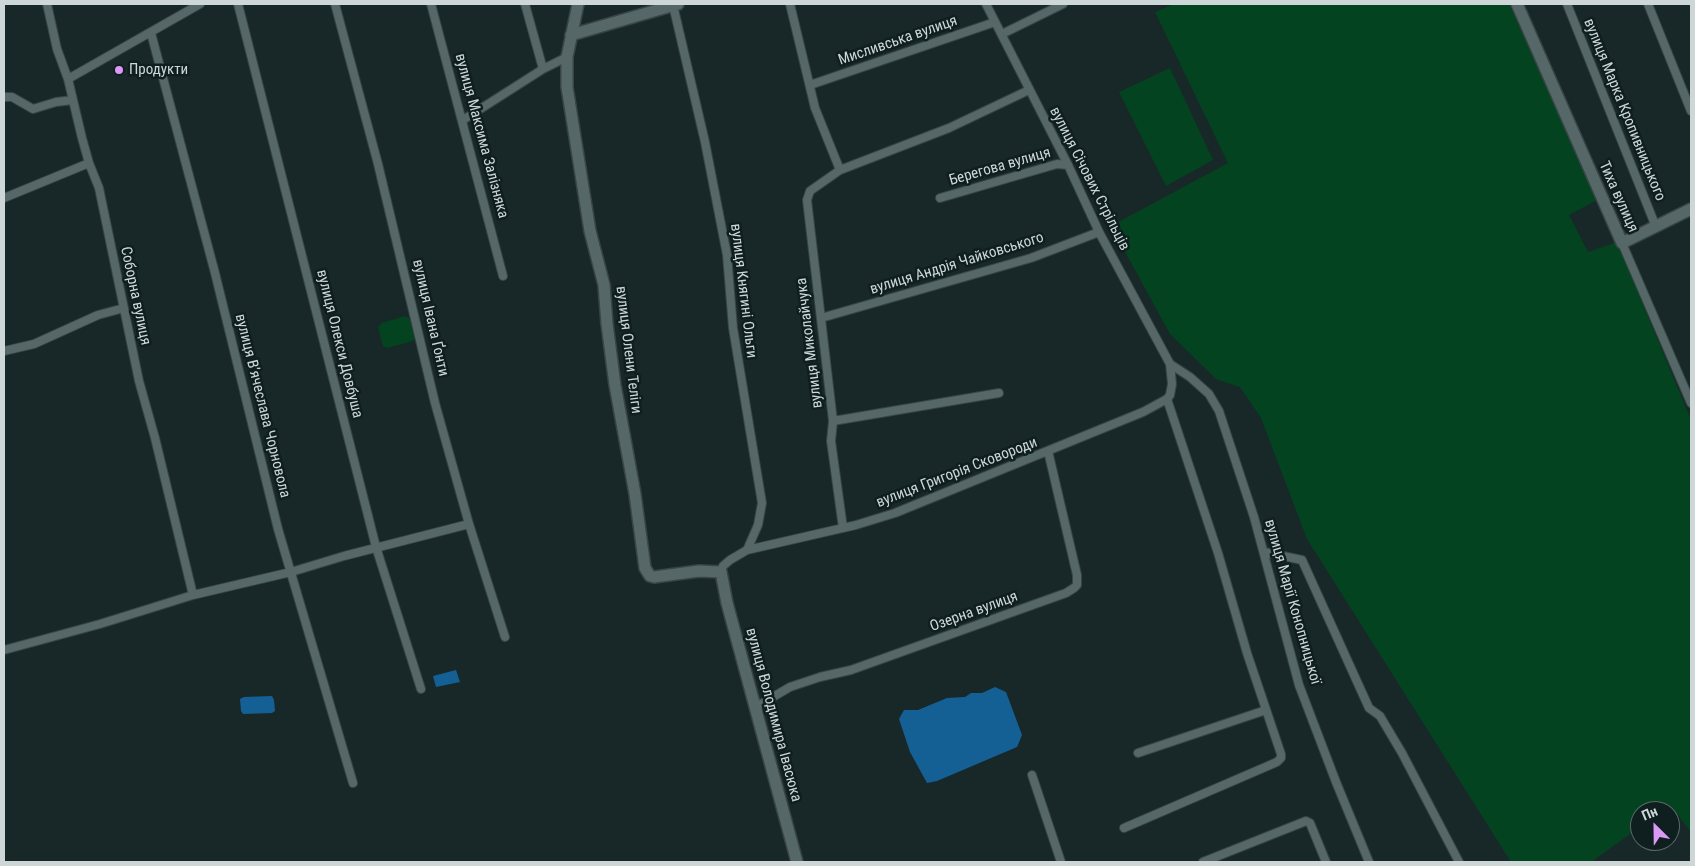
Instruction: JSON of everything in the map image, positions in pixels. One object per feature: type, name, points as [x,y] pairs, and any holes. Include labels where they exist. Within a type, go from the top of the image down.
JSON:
[{"type":"street","name":"Соборна вулиця","points":[[47,4],[57,49],[68,80],[89,162],[99,188],[139,381],[155,438],[193,594]]},
{"type":"street","points":[[68,80],[200,4]]},
{"type":"street","name":"вулиця Олекси Довбуша","points":[[238,4],[376,547],[421,689]]},
{"type":"street","name":"вулиця Івана Ґонти","points":[[335,4],[378,164],[435,403],[469,524],[504,637]]},
{"type":"street","name":"вулиця Максима Залізняка","points":[[431,4],[504,276]]},
{"type":"street","points":[[525,4],[543,70]]},
{"type":"street","name":"вулиця Олени Теліги","points":[[578,4],[567,57],[567,87],[593,244],[604,285],[615,385],[635,494],[645,568],[650,576],[654,577],[712,570],[721,574]]},
{"type":"street","points":[[571,35],[676,4]]},
{"type":"street","name":"вулиця Княгині Ольги","points":[[676,4],[727,255],[732,328],[762,503],[758,525],[747,550]]},
{"type":"street","points":[[790,4],[816,108],[840,170]]},
{"type":"street","name":"вулиця Січових Стрільців","points":[[986,4],[1028,90],[1068,165],[1099,232],[1170,364]]},
{"type":"street","points":[[1002,34],[1063,4]]},
{"type":"street","name":"Тиха вулиця","points":[[1517,4],[1691,403]]},
{"type":"street","name":"вулиця Марка Кропивницького","points":[[1567,4],[1656,227]]},
{"type":"street","points":[[1648,4],[1691,110]]},
{"type":"street","name":"Мисливська вулиця","points":[[810,85],[995,22]]},
{"type":"street","name":"вулиця Вʼячеслава Чорновола","points":[[151,33],[215,273],[278,530],[353,783]]},
{"type":"street","points":[[463,120],[567,57]]},
{"type":"street","name":"вулиця Миколайчука","points":[[843,528],[831,441],[833,421],[808,200],[810,191],[840,170],[949,128],[1028,90]]},
{"type":"street","points":[[4,97],[12,97],[33,109],[56,102],[73,100]]},
{"type":"street","points":[[4,198],[89,162]]},
{"type":"street","name":"Берегова вулиця","points":[[940,198],[1057,164],[1068,165]]},
{"type":"street","points":[[1622,243],[1691,209]]},
{"type":"street","name":"вулиця Андрія Чайковського","points":[[821,318],[1031,258],[1099,232]]},
{"type":"street","points":[[4,351],[34,344],[91,318],[124,308]]},
{"type":"street","points":[[1124,828],[1277,762],[1281,758],[1247,653],[1218,553],[1167,400],[1172,391],[1170,364]]},
{"type":"street","name":"вулиця Марії Конопницької","points":[[1170,364],[1209,394],[1219,411],[1264,552],[1299,684],[1369,862]]},
{"type":"street","points":[[833,421],[999,393]]},
{"type":"street","name":"вулиця Григорія Сковороди","points":[[721,574],[723,566],[747,550],[843,528],[895,513],[1048,454],[1167,400]]},
{"type":"street","name":"Озерна вулиця","points":[[756,707],[790,687],[820,677],[852,670],[1047,600],[1074,588],[1077,584],[1077,575],[1048,454]]},
{"type":"street","points":[[4,650],[100,624],[193,594],[291,572],[376,547],[469,524]]},
{"type":"street","points":[[1264,552],[1302,560],[1370,708],[1380,716],[1402,753],[1459,862]]},
{"type":"street","name":"вулиця Володимира Івасюка","points":[[721,574],[727,604],[797,862]]},
{"type":"street","points":[[1138,753],[1266,710]]},
{"type":"street","points":[[1032,775],[1061,862]]},
{"type":"street","points":[[1203,862],[1306,821],[1310,823],[1326,862]]},
{"type":"green space","points":[[1174,4],[1509,4],[1599,199],[1569,215],[1588,252],[1617,242],[1691,420],[1691,832],[1680,818],[1680,801],[1630,801],[1630,834],[1591,862],[1511,862],[1307,539],[1261,418],[1240,387],[1216,379],[1170,334],[1111,226],[1228,163],[1155,12]]},
{"type":"green space","points":[[1170,68],[1213,160],[1166,186],[1119,92]]},
{"type":"green space","points":[[405,316],[409,318],[415,338],[413,341],[387,348],[383,346],[378,327],[382,323]]},
{"type":"water","points":[[456,670],[460,682],[436,687],[433,676]]},
{"type":"water","points":[[995,687],[1006,692],[1022,735],[1017,747],[937,781],[927,783],[910,752],[899,719],[904,710],[918,710],[947,698],[965,697],[971,693],[982,693]]},
{"type":"water","points":[[272,696],[275,711],[272,713],[243,714],[241,711],[240,699],[244,697]]},
{"type":"place","name":"Продукти","points":[[119,70]]}]
